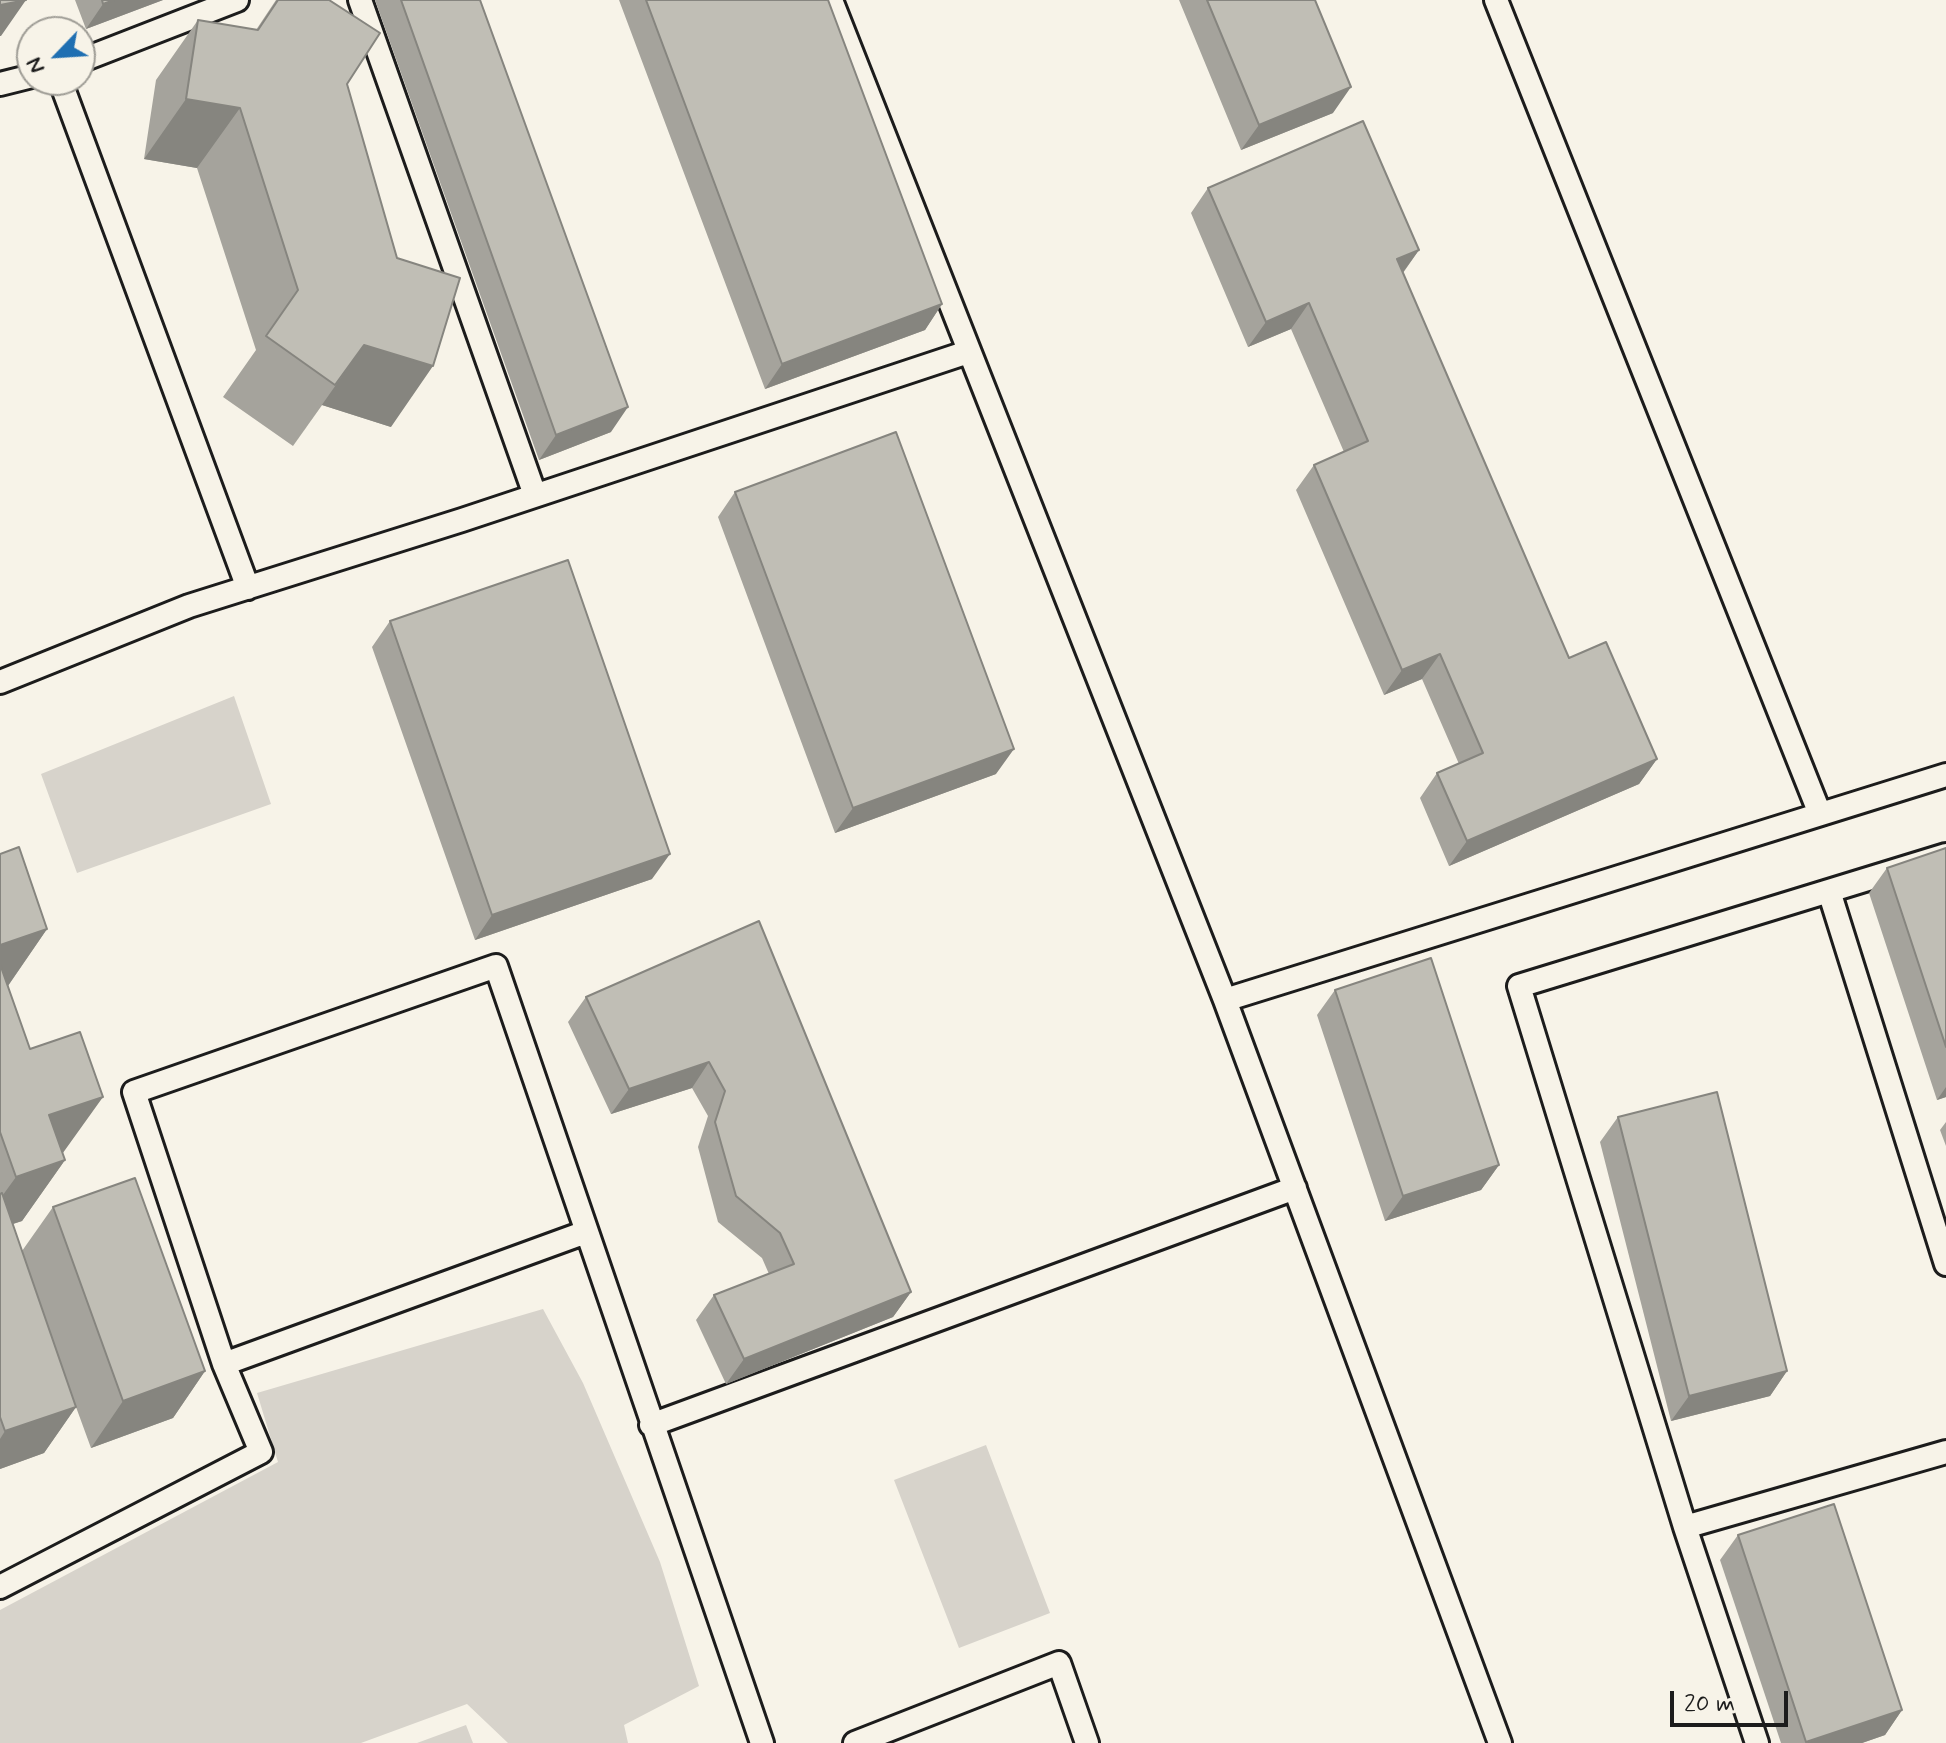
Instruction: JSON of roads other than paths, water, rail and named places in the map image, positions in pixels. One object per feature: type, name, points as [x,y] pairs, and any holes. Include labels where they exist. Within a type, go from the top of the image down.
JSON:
[{"type":"lane","points":[[96,55],[237,0]]},
{"type":"lane","points":[[360,0],[535,495]]},
{"type":"lane","points":[[831,0],[1225,1000],[1500,1743]]},
{"type":"lane","points":[[1496,0],[1820,814]]},
{"type":"lane","points":[[66,96],[248,588]]},
{"type":"lane","points":[[0,682],[189,606],[968,352]]},
{"type":"lane","points":[[1225,1000],[1946,775]]},
{"type":"lane","points":[[1757,1743],[1685,1527],[1519,986],[1946,855]]},
{"type":"lane","points":[[1829,891],[1946,1264]]},
{"type":"lane","points":[[0,1587],[261,1452],[224,1364],[134,1092],[496,966],[762,1743]]},
{"type":"lane","points":[[651,1425],[1295,1188]]},
{"type":"lane","points":[[224,1364],[586,1232]]},
{"type":"lane","points":[[1685,1527],[1946,1452]]},
{"type":"lane","points":[[855,1743],[1059,1663],[1087,1743]]}]
